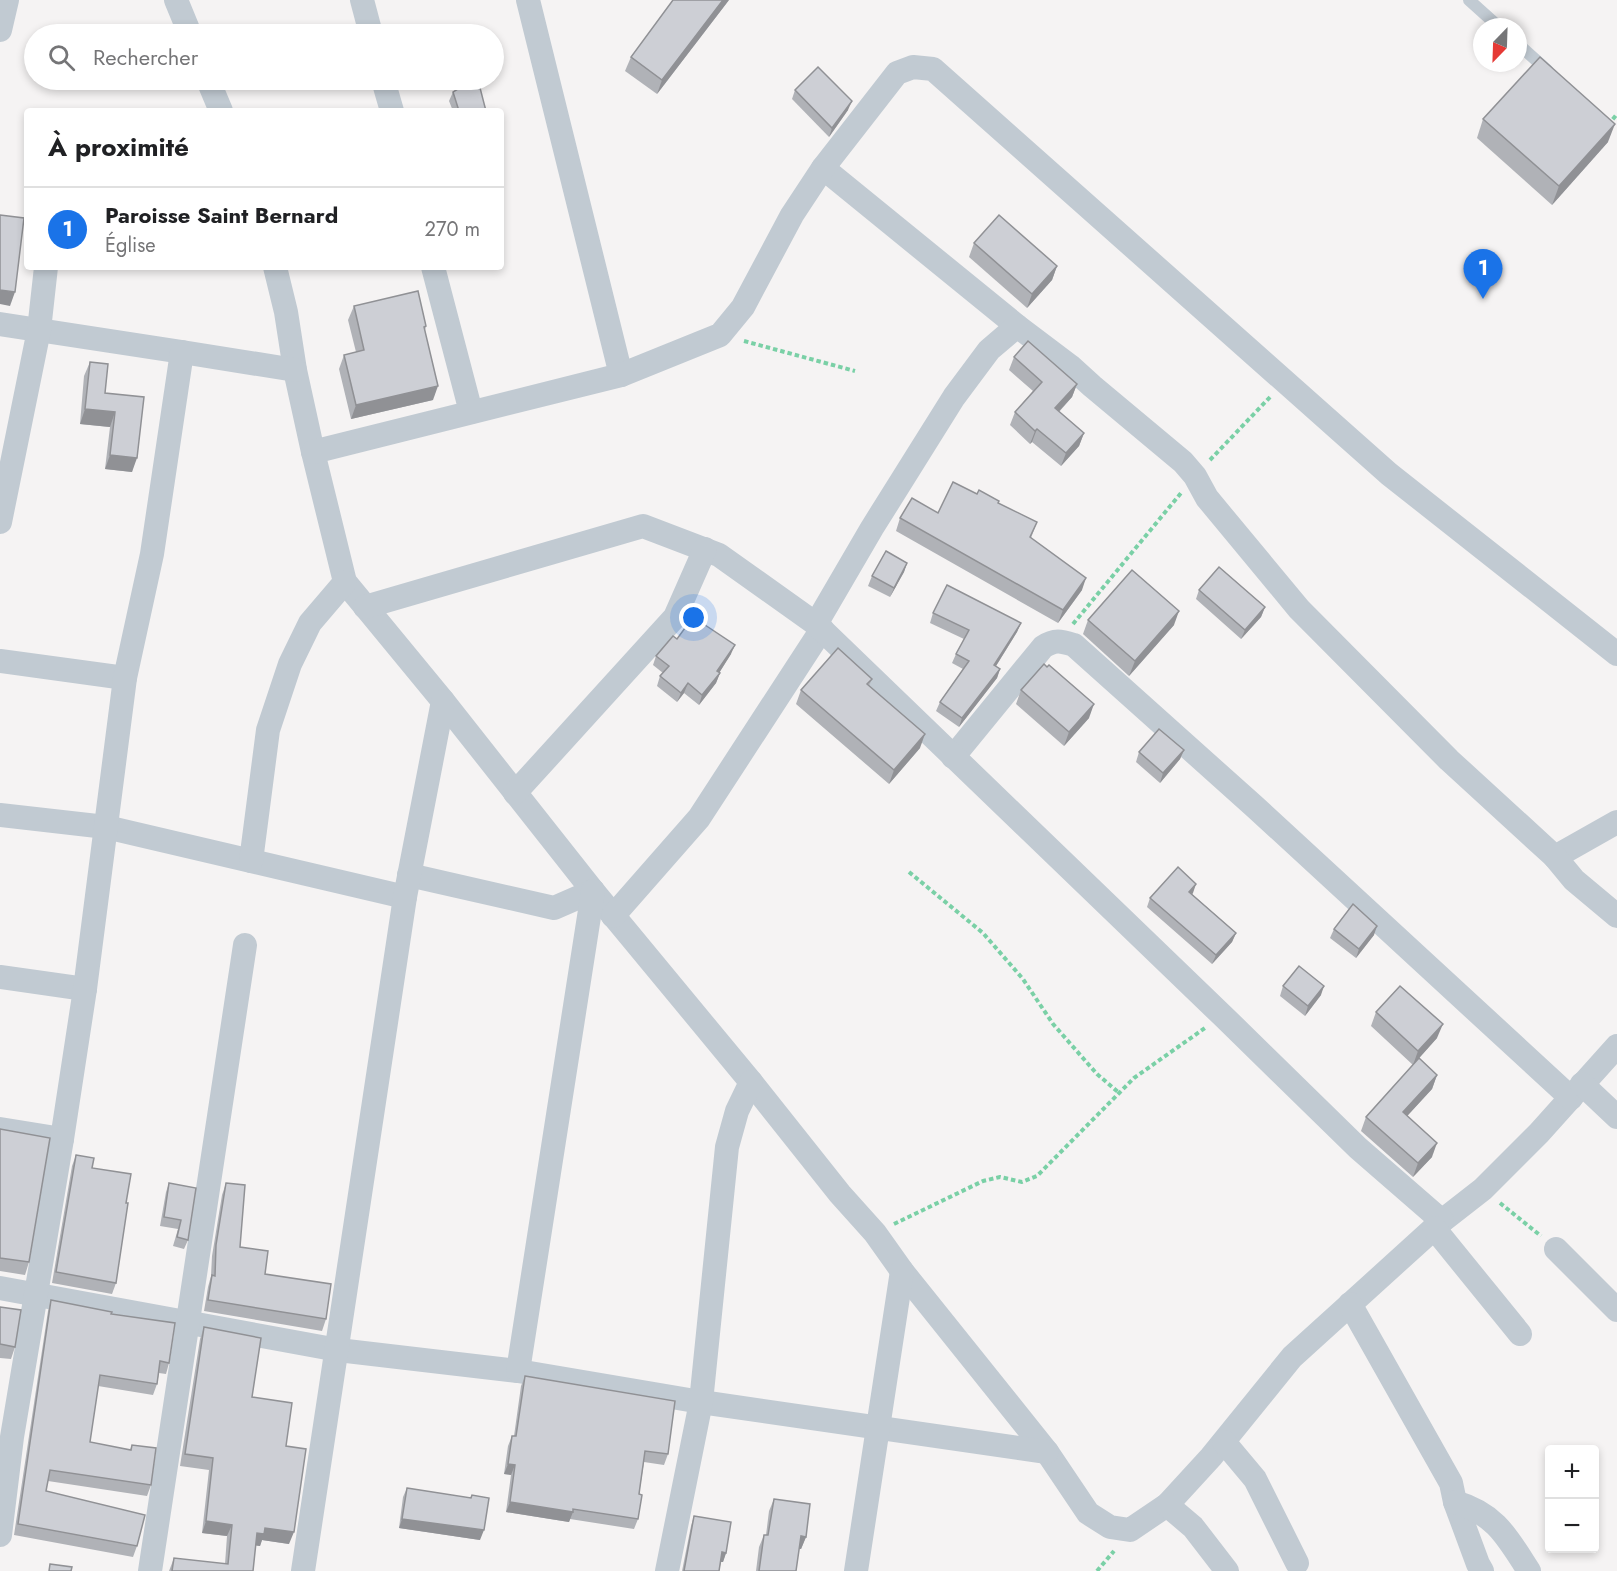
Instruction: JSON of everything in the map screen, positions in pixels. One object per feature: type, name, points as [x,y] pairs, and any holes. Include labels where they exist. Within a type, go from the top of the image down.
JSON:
[{"type":"street","points":[[0,30],[7,0]]},
{"type":"street","points":[[176,0],[186,24]]},
{"type":"street","points":[[362,0],[368,24]]},
{"type":"street","points":[[528,0],[621,375]]},
{"type":"street","points":[[313,452],[621,375],[720,335],[742,307],[792,215],[823,168],[897,73],[913,67],[933,69],[1389,474],[1617,654]]},
{"type":"street","points":[[212,90],[220,108]]},
{"type":"street","points":[[386,90],[391,108]]},
{"type":"street","points":[[823,168],[1017,326],[1070,366],[1183,462],[1195,476],[1207,498],[1299,609],[1449,760],[1556,857],[1574,880],[1617,916]]},
{"type":"street","points":[[0,522],[39,330],[46,270]]},
{"type":"street","points":[[276,270],[313,452],[345,582],[444,701],[613,916],[751,1082],[840,1194],[875,1233],[902,1271],[1047,1452],[1088,1513],[1110,1527],[1130,1530],[1167,1505],[1224,1442],[1292,1357],[1438,1224],[1483,1190],[1617,1046]]},
{"type":"street","points":[[434,270],[471,412]]},
{"type":"street","points":[[0,324],[295,370]]},
{"type":"street","points":[[613,916],[699,818],[819,627],[872,528],[954,397],[989,350],[1017,326]]},
{"type":"street","points":[[0,1535],[6,1436],[36,1294],[62,1139],[85,989],[125,678],[152,554],[182,352]]},
{"type":"street","points":[[365,607],[643,526],[719,555],[819,627],[1438,1224],[1520,1334]]},
{"type":"street","points":[[515,793],[675,617],[705,549]]},
{"type":"street","points":[[251,861],[268,730],[290,664],[310,623],[345,582]]},
{"type":"street","points":[[953,757],[1043,647],[1052,641],[1060,640],[1074,645],[1576,1091],[1617,1117]]},
{"type":"street","points":[[0,661],[125,678]]},
{"type":"street","points":[[303,1571],[407,886],[444,701]]},
{"type":"street","points":[[0,815],[106,827],[251,861],[554,908],[593,891]]},
{"type":"street","points":[[1556,857],[1617,822]]},
{"type":"street","points":[[518,1371],[593,891]]},
{"type":"street","points":[[150,1571],[245,945]]},
{"type":"street","points":[[0,977],[85,989]]},
{"type":"street","points":[[666,1571],[701,1402],[727,1147],[737,1111],[751,1082]]},
{"type":"street","points":[[0,1129],[62,1139]]},
{"type":"street","points":[[1556,1249],[1617,1310]]},
{"type":"street","points":[[856,1571],[902,1271]]},
{"type":"street","points":[[0,1288],[338,1350],[518,1371],[877,1429],[1047,1452]]},
{"type":"street","points":[[1350,1305],[1451,1483],[1455,1502],[1482,1571]]},
{"type":"street","points":[[1224,1442],[1255,1479],[1297,1563]]},
{"type":"street","points":[[1455,1502],[1469,1506],[1497,1524],[1529,1571]]},
{"type":"street","points":[[1167,1505],[1192,1527],[1227,1571]]},
{"type":"lane","points":[[1469,0],[1489,18]]},
{"type":"lane","points":[[1527,52],[1559,81]]},
{"type":"path","points":[[1608,125],[1617,114]]},
{"type":"path","points":[[720,335],[855,371]]},
{"type":"path","points":[[1060,640],[1195,476],[1285,381]]},
{"type":"path","points":[[909,872],[983,933],[1023,979],[1053,1024],[1097,1074],[1118,1092]]},
{"type":"path","points":[[875,1233],[982,1181],[1000,1177],[1023,1182],[1037,1176],[1134,1078],[1223,1016]]},
{"type":"path","points":[[1483,1190],[1556,1249]]},
{"type":"building","points":[[673,0],[723,0],[662,80],[631,57]]},
{"type":"building","points":[[1540,57],[1615,124],[1559,186],[1483,119]]},
{"type":"building","points":[[818,67],[852,101],[832,128],[795,90]]},
{"type":"building","points":[[481,90],[485,108],[458,108],[453,92]]},
{"type":"building","points":[[0,215],[24,218],[15,292],[0,290]]},
{"type":"building","points":[[999,215],[1057,266],[1032,294],[974,243]]},
{"type":"building","points":[[418,291],[438,386],[356,405],[344,355],[364,350],[354,306]]},
{"type":"building","points":[[1028,341],[1077,384],[1055,408],[1084,433],[1066,453],[1037,429],[1035,431],[1015,412],[1042,382],[1014,357]]},
{"type":"building","points":[[90,362],[108,364],[105,393],[144,397],[137,458],[110,455],[115,412],[85,409]]},
{"type":"building","points":[[953,482],[977,494],[979,490],[999,501],[998,503],[1037,522],[1030,537],[1086,578],[1063,610],[900,518],[912,498],[938,513]]},
{"type":"building","points":[[886,551],[907,563],[894,588],[872,576]]},
{"type":"building","points":[[1219,567],[1265,607],[1245,630],[1199,590]]},
{"type":"building","points":[[1132,570],[1179,611],[1135,661],[1088,620]]},
{"type":"building","points":[[947,585],[1021,623],[994,665],[1000,669],[962,718],[940,702],[969,661],[956,654],[969,630],[933,613]]},
{"type":"building","points":[[693,617],[735,645],[717,671],[720,673],[702,695],[688,683],[681,693],[660,676],[669,666],[656,656],[673,636],[677,639]]},
{"type":"building","points":[[838,648],[872,679],[867,684],[925,734],[894,770],[801,690]]},
{"type":"building","points":[[1044,664],[1047,667],[1049,665],[1094,704],[1069,732],[1021,690]]},
{"type":"building","points":[[1159,729],[1184,750],[1163,773],[1139,752]]},
{"type":"building","points":[[1178,867],[1196,884],[1189,892],[1236,933],[1216,955],[1150,898]]},
{"type":"building","points":[[1353,904],[1377,926],[1359,949],[1334,929]]},
{"type":"building","points":[[1299,966],[1324,986],[1308,1006],[1283,986]]},
{"type":"building","points":[[1400,986],[1443,1024],[1418,1051],[1376,1012]]},
{"type":"building","points":[[1419,1058],[1437,1075],[1403,1112],[1437,1143],[1418,1163],[1366,1117]]},
{"type":"building","points":[[0,1129],[50,1138],[29,1262],[0,1258]]},
{"type":"building","points":[[76,1155],[94,1158],[92,1168],[131,1174],[116,1283],[56,1272]]},
{"type":"building","points":[[169,1183],[196,1188],[188,1240],[177,1237],[181,1220],[164,1217]]},
{"type":"building","points":[[226,1183],[245,1185],[240,1247],[268,1251],[265,1274],[331,1284],[326,1319],[208,1300],[212,1275],[215,1276],[216,1245]]},
{"type":"building","points":[[51,1300],[112,1312],[111,1314],[175,1323],[169,1363],[160,1361],[157,1384],[100,1375],[90,1442],[131,1450],[132,1445],[156,1448],[151,1485],[50,1470],[46,1491],[145,1515],[137,1546],[18,1524]]},
{"type":"building","points":[[0,1307],[21,1310],[15,1347],[0,1344]]},
{"type":"building","points":[[204,1327],[261,1338],[252,1397],[292,1403],[286,1446],[306,1449],[294,1532],[265,1528],[264,1534],[257,1533],[253,1571],[172,1571],[174,1558],[228,1564],[232,1525],[206,1521],[213,1458],[185,1454]]},
{"type":"building","points":[[525,1376],[675,1401],[668,1454],[645,1451],[638,1519],[510,1502],[515,1465],[508,1464],[512,1436],[516,1436]]},
{"type":"building","points":[[407,1488],[471,1498],[472,1495],[489,1498],[484,1530],[402,1519]]},
{"type":"building","points":[[774,1499],[810,1504],[806,1537],[801,1536],[796,1571],[759,1571],[764,1535],[768,1535]]},
{"type":"building","points":[[694,1516],[731,1522],[726,1553],[722,1552],[719,1571],[684,1571]]},
{"type":"building","points":[[50,1564],[72,1567],[71,1571],[49,1571]]},
{"type":"place","name":"Paroisse Saint Bernard","points":[[1483,299]]}]
